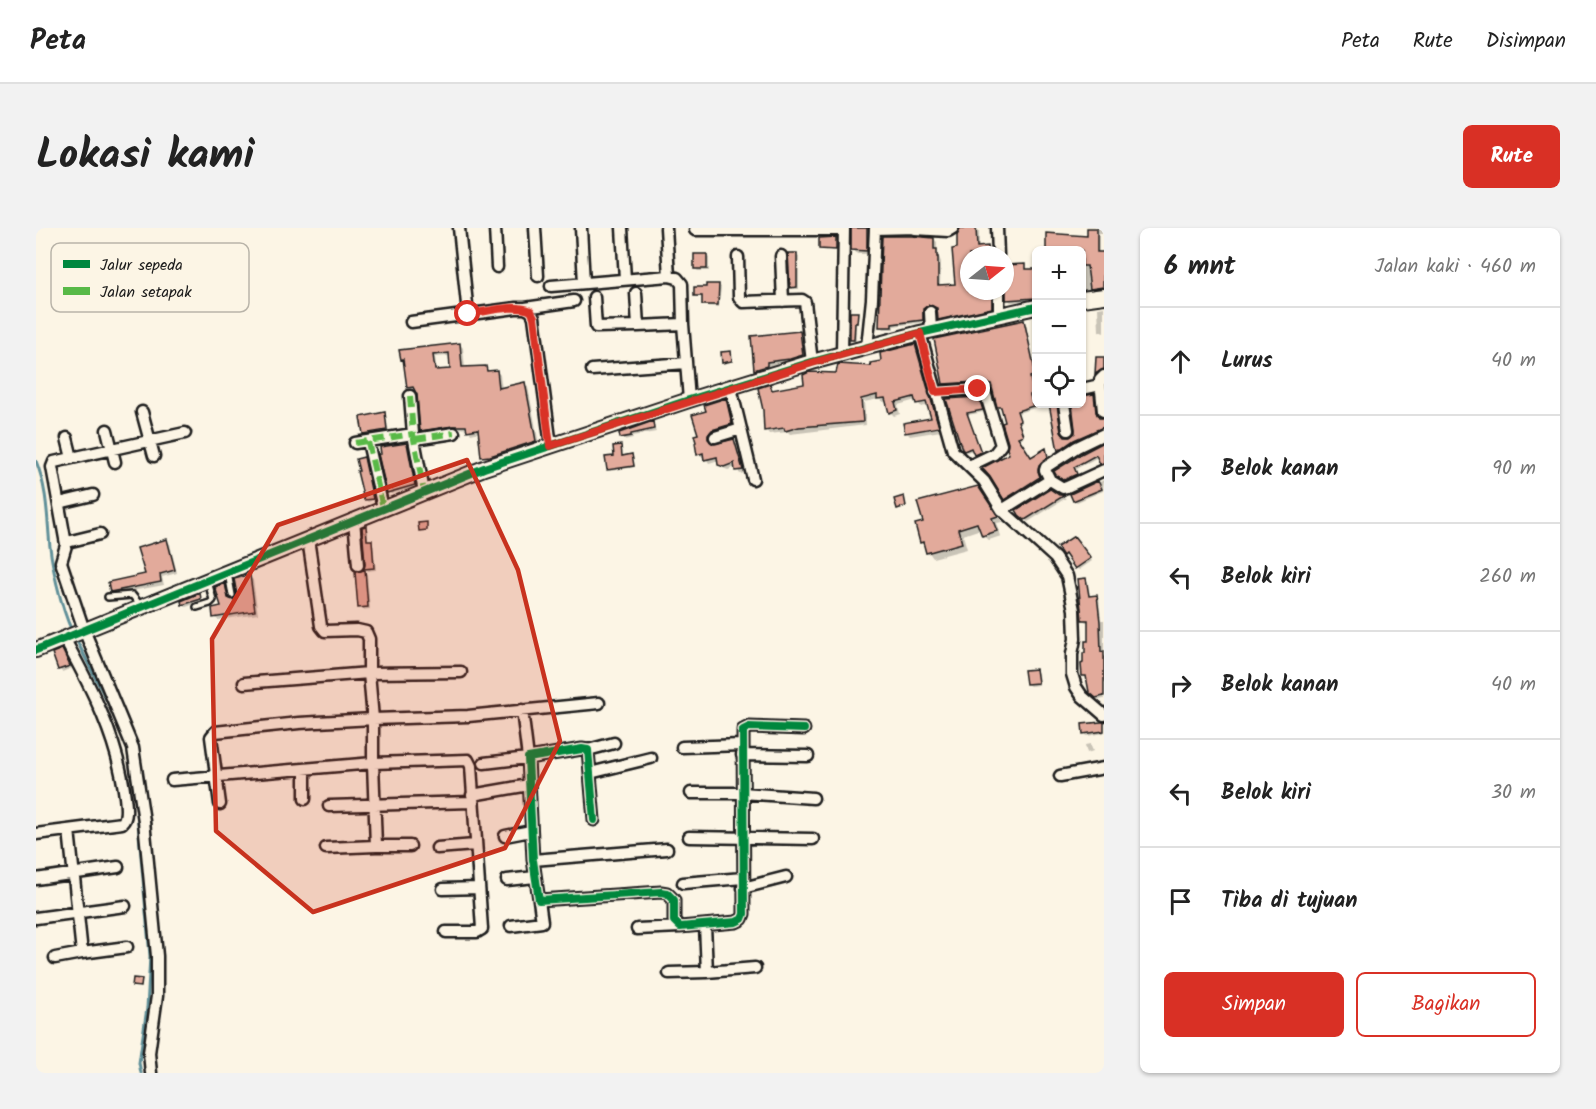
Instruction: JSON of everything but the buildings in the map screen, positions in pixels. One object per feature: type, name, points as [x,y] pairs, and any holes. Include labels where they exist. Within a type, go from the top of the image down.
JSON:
[{"type":"street","points":[[459,228],[468,314]]},
{"type":"street","points":[[495,228],[497,267]]},
{"type":"street","points":[[535,228],[538,276]]},
{"type":"street","points":[[581,228],[584,283]]},
{"type":"street","points":[[622,228],[625,279]]},
{"type":"street","points":[[666,228],[669,276]]},
{"type":"street","points":[[867,347],[875,228],[948,231],[953,228]]},
{"type":"street","points":[[997,228],[998,246]]},
{"type":"street","points":[[695,230],[844,229],[842,354]]},
{"type":"street","points":[[738,256],[740,300],[743,302],[802,300],[807,305],[812,363]]},
{"type":"street","points":[[781,256],[783,301]]},
{"type":"street","points":[[551,286],[669,276],[676,278],[682,284],[689,400]]},
{"type":"street","points":[[636,293],[638,326]]},
{"type":"street","points":[[1086,298],[1104,296]]},
{"type":"street","points":[[594,297],[596,327],[683,324]]},
{"type":"street","points":[[999,300],[999,315]]},
{"type":"street","points":[[411,322],[574,301]]},
{"type":"street","points":[[525,308],[531,311],[534,317],[550,446]]},
{"type":"street","points":[[36,650],[484,468],[689,400],[842,354],[1032,308]]},
{"type":"street","points":[[930,312],[926,332],[935,392],[952,450],[984,481],[1002,510],[1055,558],[1067,576],[1074,610],[1075,639],[1072,674],[1082,696],[1104,715]]},
{"type":"street","points":[[591,370],[686,363]]},
{"type":"street","points":[[1086,387],[1102,381],[1103,411]]},
{"type":"street","points":[[731,388],[753,479]]},
{"type":"street","points":[[935,392],[978,389],[985,392],[1001,445],[994,454],[969,466]]},
{"type":"street","points":[[410,396],[414,436],[424,492]]},
{"type":"street","points":[[1065,408],[1068,430]]},
{"type":"street","points":[[142,412],[154,456]]},
{"type":"street","points":[[715,437],[741,429]]},
{"type":"street","points":[[107,430],[115,462]]},
{"type":"street","points":[[355,442],[454,433]]},
{"type":"street","points":[[36,834],[122,823],[126,817],[123,779],[109,730],[74,634],[61,562],[66,544],[52,464],[184,434]]},
{"type":"street","points":[[1104,434],[1077,447],[1046,467],[1045,470],[1050,480],[1063,488],[1104,470]]},
{"type":"street","points":[[67,438],[72,458]]},
{"type":"street","points":[[368,442],[383,508]]},
{"type":"street","points":[[1002,510],[1050,480]]},
{"type":"street","points":[[59,503],[93,495]]},
{"type":"street","points":[[354,520],[358,566]]},
{"type":"street","points":[[66,544],[70,540],[100,534]]},
{"type":"street","points":[[308,538],[321,626],[325,631],[366,632],[369,639],[376,846]]},
{"type":"street","points":[[74,634],[126,729],[133,748],[144,821],[157,956],[157,996],[148,1053],[151,1073]]},
{"type":"street","points":[[244,683],[369,673],[461,672]]},
{"type":"street","points":[[220,804],[211,737],[215,732],[373,718],[468,716],[599,703]]},
{"type":"street","points":[[511,926],[542,922],[533,860],[528,758],[522,710]]},
{"type":"street","points":[[637,930],[736,922],[742,919],[744,914],[742,734],[745,728],[804,729]]},
{"type":"street","points":[[484,763],[588,750],[614,743]]},
{"type":"street","points":[[682,747],[808,756]]},
{"type":"street","points":[[588,750],[594,820]]},
{"type":"street","points":[[590,773],[651,759]]},
{"type":"street","points":[[172,780],[373,763],[468,760],[471,766],[482,929],[477,932],[446,932]]},
{"type":"street","points":[[1060,776],[1104,768]]},
{"type":"street","points":[[304,769],[306,799]]},
{"type":"street","points":[[329,806],[472,799],[529,785]]},
{"type":"street","points":[[691,793],[742,793],[813,798]]},
{"type":"street","points":[[69,830],[82,954]]},
{"type":"street","points":[[505,836],[531,831]]},
{"type":"street","points":[[689,837],[813,840]]},
{"type":"street","points":[[436,848],[475,845]]},
{"type":"street","points":[[326,848],[410,846]]},
{"type":"street","points":[[533,860],[667,849]]},
{"type":"street","points":[[36,879],[118,867]]},
{"type":"street","points":[[507,880],[535,877]]},
{"type":"street","points":[[683,883],[743,883],[786,877]]},
{"type":"street","points":[[443,889],[479,888]]},
{"type":"street","points":[[539,900],[661,891],[674,900],[674,921],[680,927]]},
{"type":"street","points":[[36,918],[125,906]]},
{"type":"street","points":[[705,925],[707,972]]},
{"type":"street","points":[[55,958],[127,947]]},
{"type":"street","points":[[669,973],[755,968]]},
{"type":"lane","points":[[228,571],[232,595]]},
{"type":"lane","points":[[197,607],[213,600],[207,580]]},
{"type":"lane","points":[[108,597],[132,595],[141,608]]},
{"type":"highlighted area","points":[[467,460],[518,570],[560,741],[505,848],[313,912],[216,831],[212,639],[278,525]]},
{"type":"waterway","points":[[36,461],[46,498],[54,570],[60,597],[72,631]]},
{"type":"waterway","points":[[75,637],[112,711]]},
{"type":"waterway","points":[[136,801],[150,956],[147,1008],[139,1063],[141,1073]]},
{"type":"marked path","points":[[410,396],[413,434],[424,492]]},
{"type":"marked path","points":[[415,439],[454,433]]},
{"type":"marked path","points":[[355,443],[413,434]]},
{"type":"marked path","points":[[368,442],[383,508]]},
{"type":"cycle path","points":[[36,650],[484,468],[812,362],[920,333],[1032,308]]},
{"type":"cycle path","points":[[594,820],[588,750],[528,758],[533,860],[539,900],[661,892],[667,893],[674,900],[674,921],[680,927],[736,922],[742,919],[744,914],[743,730],[749,727],[804,729]]},
{"type":"route","points":[[468,314],[516,308],[531,311],[534,317],[550,446],[689,400],[920,333],[935,392],[978,389]]}]
